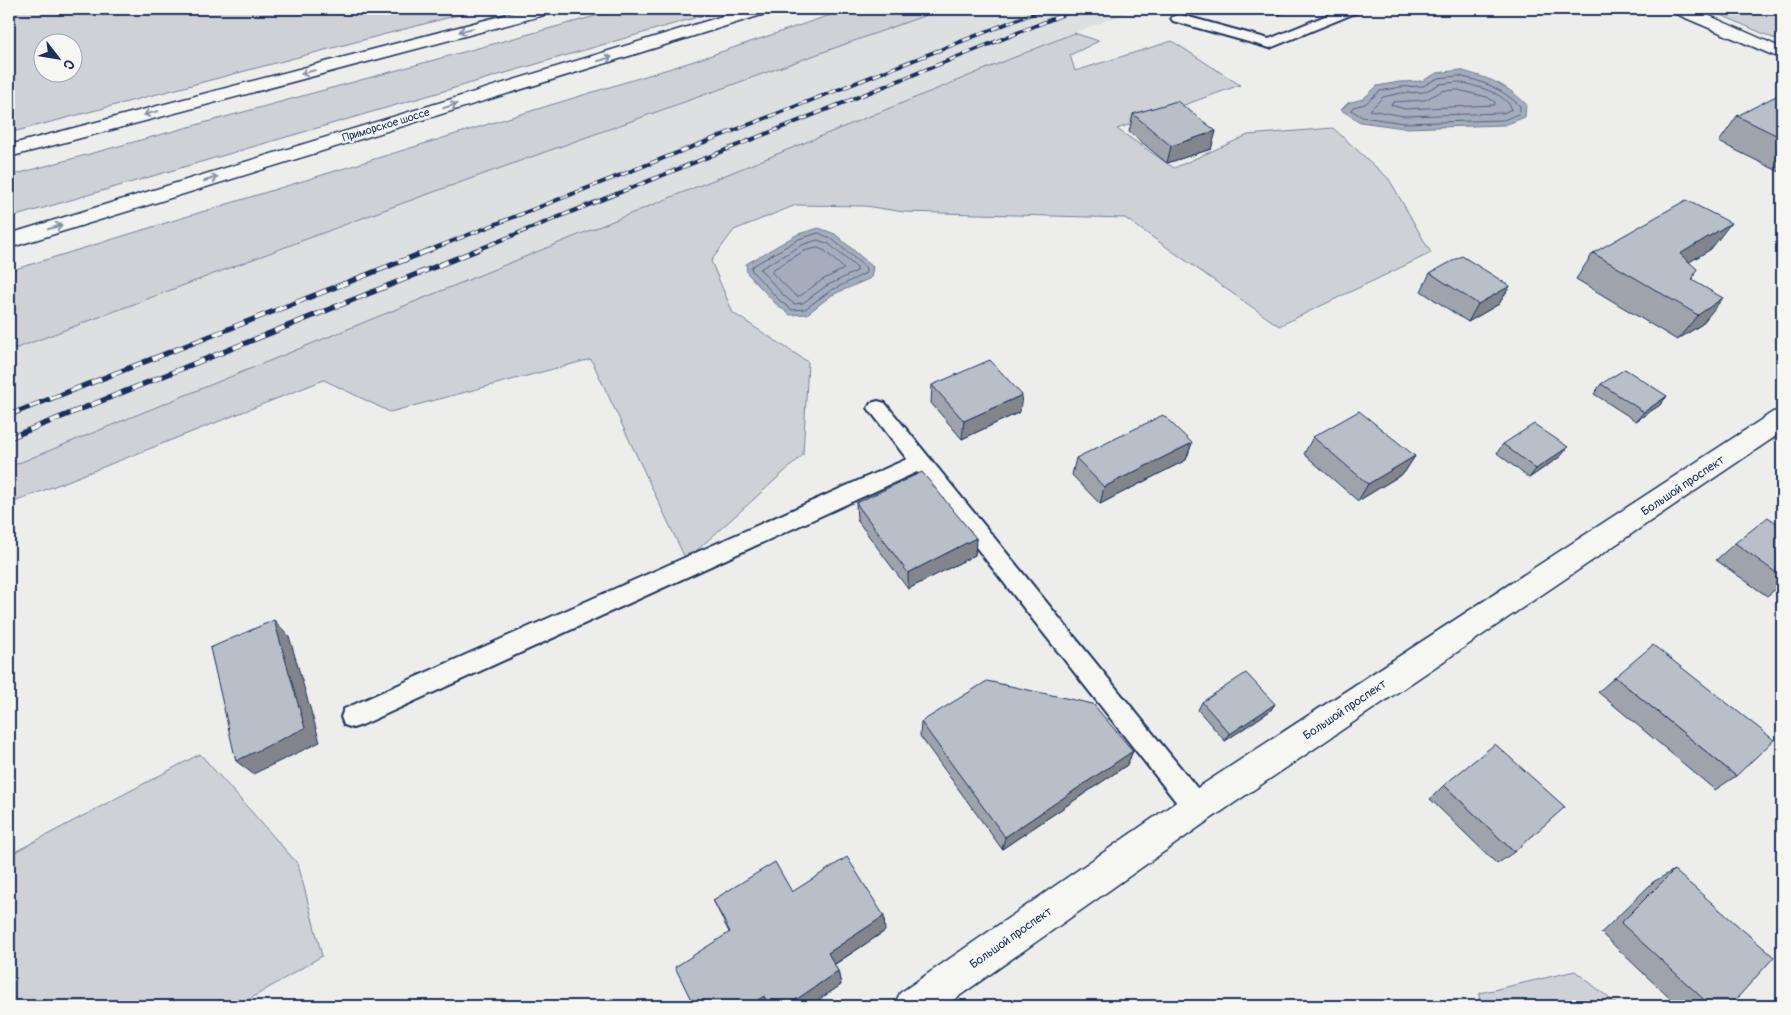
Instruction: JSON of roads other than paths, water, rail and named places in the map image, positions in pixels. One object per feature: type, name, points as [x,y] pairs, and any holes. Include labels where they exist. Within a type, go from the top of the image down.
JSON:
[{"type":"main road","points":[[9,151],[546,9]]},
{"type":"main road","name":"Приморское шоссе","points":[[9,241],[762,9]]},
{"type":"main road","points":[[1680,9],[1782,54]]},
{"type":"main road","name":"Большой проспект","points":[[913,1006],[1197,808],[1782,419]]},
{"type":"lane","points":[[1178,18],[1270,44],[1353,9]]},
{"type":"lane","points":[[878,408],[1197,808]]},
{"type":"lane","points":[[353,717],[921,461]]},
{"type":"water","points":[[1460,70],[1488,79],[1510,91],[1526,104],[1525,117],[1505,125],[1404,128],[1360,122],[1341,110],[1348,103],[1363,99],[1377,86],[1399,82],[1422,81],[1437,73]]},
{"type":"water","points":[[819,228],[835,234],[873,267],[871,278],[832,295],[807,314],[790,315],[775,303],[747,273],[746,264],[798,234]]},
{"type":"railway","points":[[427,251],[1044,9]]},
{"type":"railway","points":[[474,251],[1077,9]]},
{"type":"railway","points":[[9,415],[430,250]]},
{"type":"railway","points":[[9,438],[477,250]]}]
